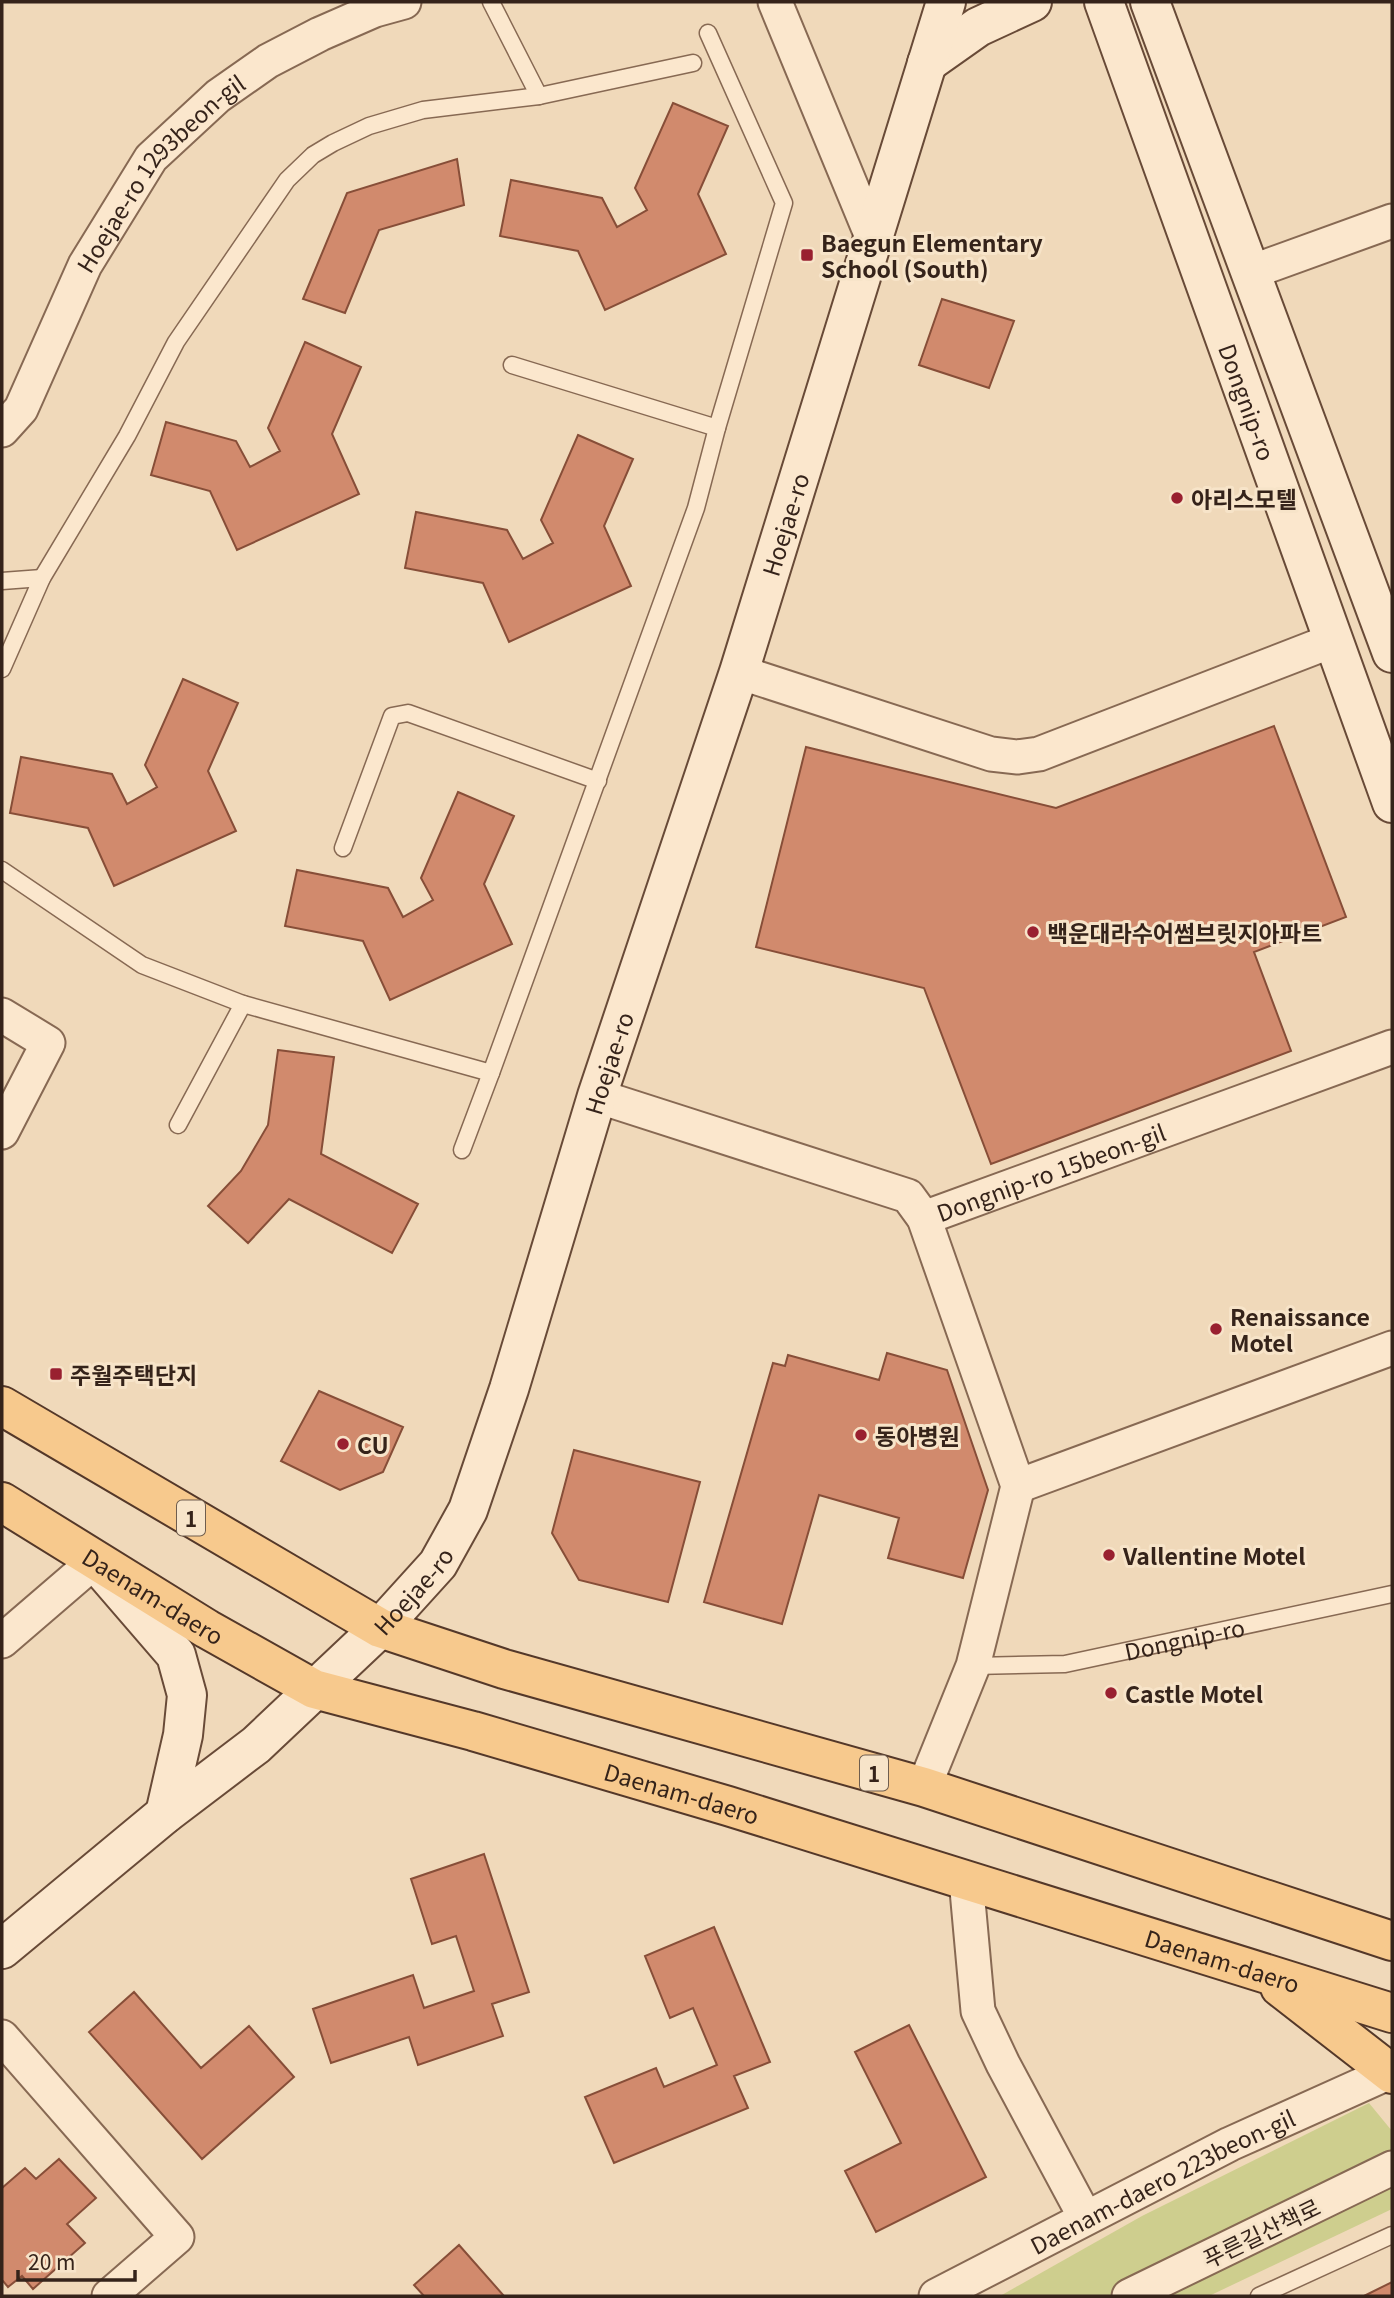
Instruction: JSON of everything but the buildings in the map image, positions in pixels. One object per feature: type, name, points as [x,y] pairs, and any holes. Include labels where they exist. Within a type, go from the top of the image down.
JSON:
[{"type":"main road","name":"Hoejae-ro","points":[[2,1949],[165,1814],[256,1745],[380,1629],[438,1564],[468,1510],[509,1389],[597,1096],[739,672],[946,2]]},
{"type":"main road","points":[[928,62],[978,27],[1032,2]]},
{"type":"main road","name":"Dongnip-ro","points":[[1150,2],[1392,653]]},
{"type":"main road","name":"Dongnip-ro","points":[[1098,3],[1392,803]]},
{"type":"main road","name":"1","points":[[2,1406],[380,1629],[504,1669],[924,1787],[1383,1933]]},
{"type":"main road","name":"Daenam-daero","points":[[2,1502],[207,1629],[314,1689],[473,1731],[728,1805],[1391,2012]]},
{"type":"main road","points":[[95,1561],[176,1656],[187,1695],[183,1735],[165,1814]]},
{"type":"main road","points":[[1259,1971],[1391,2073]]},
{"type":"street","name":"Hoejae-ro 1293beon-gil","points":[[2,430],[21,409],[85,265],[151,158],[218,96],[268,61],[375,10],[404,2]]},
{"type":"street","points":[[775,2],[873,239]]},
{"type":"street","points":[[1251,272],[1392,221]]},
{"type":"street","points":[[739,672],[991,754],[1018,757],[1038,754],[1334,640]]},
{"type":"street","points":[[2,1015],[48,1043],[2,1132]]},
{"type":"street","name":"Dongnip-ro 15beon-gil","points":[[597,1096],[908,1196],[925,1218],[1392,1047]]},
{"type":"street","points":[[924,1787],[973,1666],[1018,1486],[925,1218]]},
{"type":"street","points":[[1018,1486],[1392,1348]]},
{"type":"street","points":[[2,1641],[95,1561]]},
{"type":"street","points":[[966,1880],[978,2011],[1003,2064],[1085,2217]]},
{"type":"street","points":[[2,2038],[177,2236],[108,2296]]},
{"type":"street","name":"Daenam-daero 223beon-gil","points":[[936,2296],[1230,2144],[1391,2073]]},
{"type":"street","name":"푸른길산책로","points":[[1129,2296],[1392,2168]]},
{"type":"lane","points":[[491,2],[539,96]]},
{"type":"lane","points":[[462,1150],[696,508],[784,203],[708,33]]},
{"type":"lane","points":[[2,669],[42,578],[127,436],[176,342],[287,180],[313,155],[369,126],[423,110],[539,96],[693,63]]},
{"type":"lane","points":[[512,365],[717,428]]},
{"type":"lane","points":[[2,581],[42,578]]},
{"type":"lane","points":[[343,848],[392,716],[408,713],[598,781]]},
{"type":"lane","points":[[2,870],[142,965],[243,1004],[491,1073]]},
{"type":"lane","points":[[178,1125],[243,1004]]},
{"type":"lane","name":"Dongnip-ro","points":[[973,1666],[1065,1664],[1392,1594]]},
{"type":"lane","points":[[1259,2296],[1392,2235]]},
{"type":"green space","points":[[1369,2103],[1392,2131],[1392,2209],[1209,2296],[1000,2296],[1142,2216]]},
{"type":"place","name":"Baegun Elementary School (South)","points":[[807,255]]},
{"type":"place","name":"아리스모텔","points":[[1177,498]]},
{"type":"place","name":"백운대라수어썸브릿지아파트","points":[[1033,932]]},
{"type":"place","name":"Renaissance Motel","points":[[1216,1329]]},
{"type":"place","name":"주월주택단지","points":[[56,1374]]},
{"type":"place","name":"동아병원","points":[[861,1435]]},
{"type":"place","name":"CU","points":[[343,1444]]},
{"type":"place","name":"Vallentine Motel","points":[[1109,1555]]},
{"type":"place","name":"Castle Motel","points":[[1111,1693]]}]
